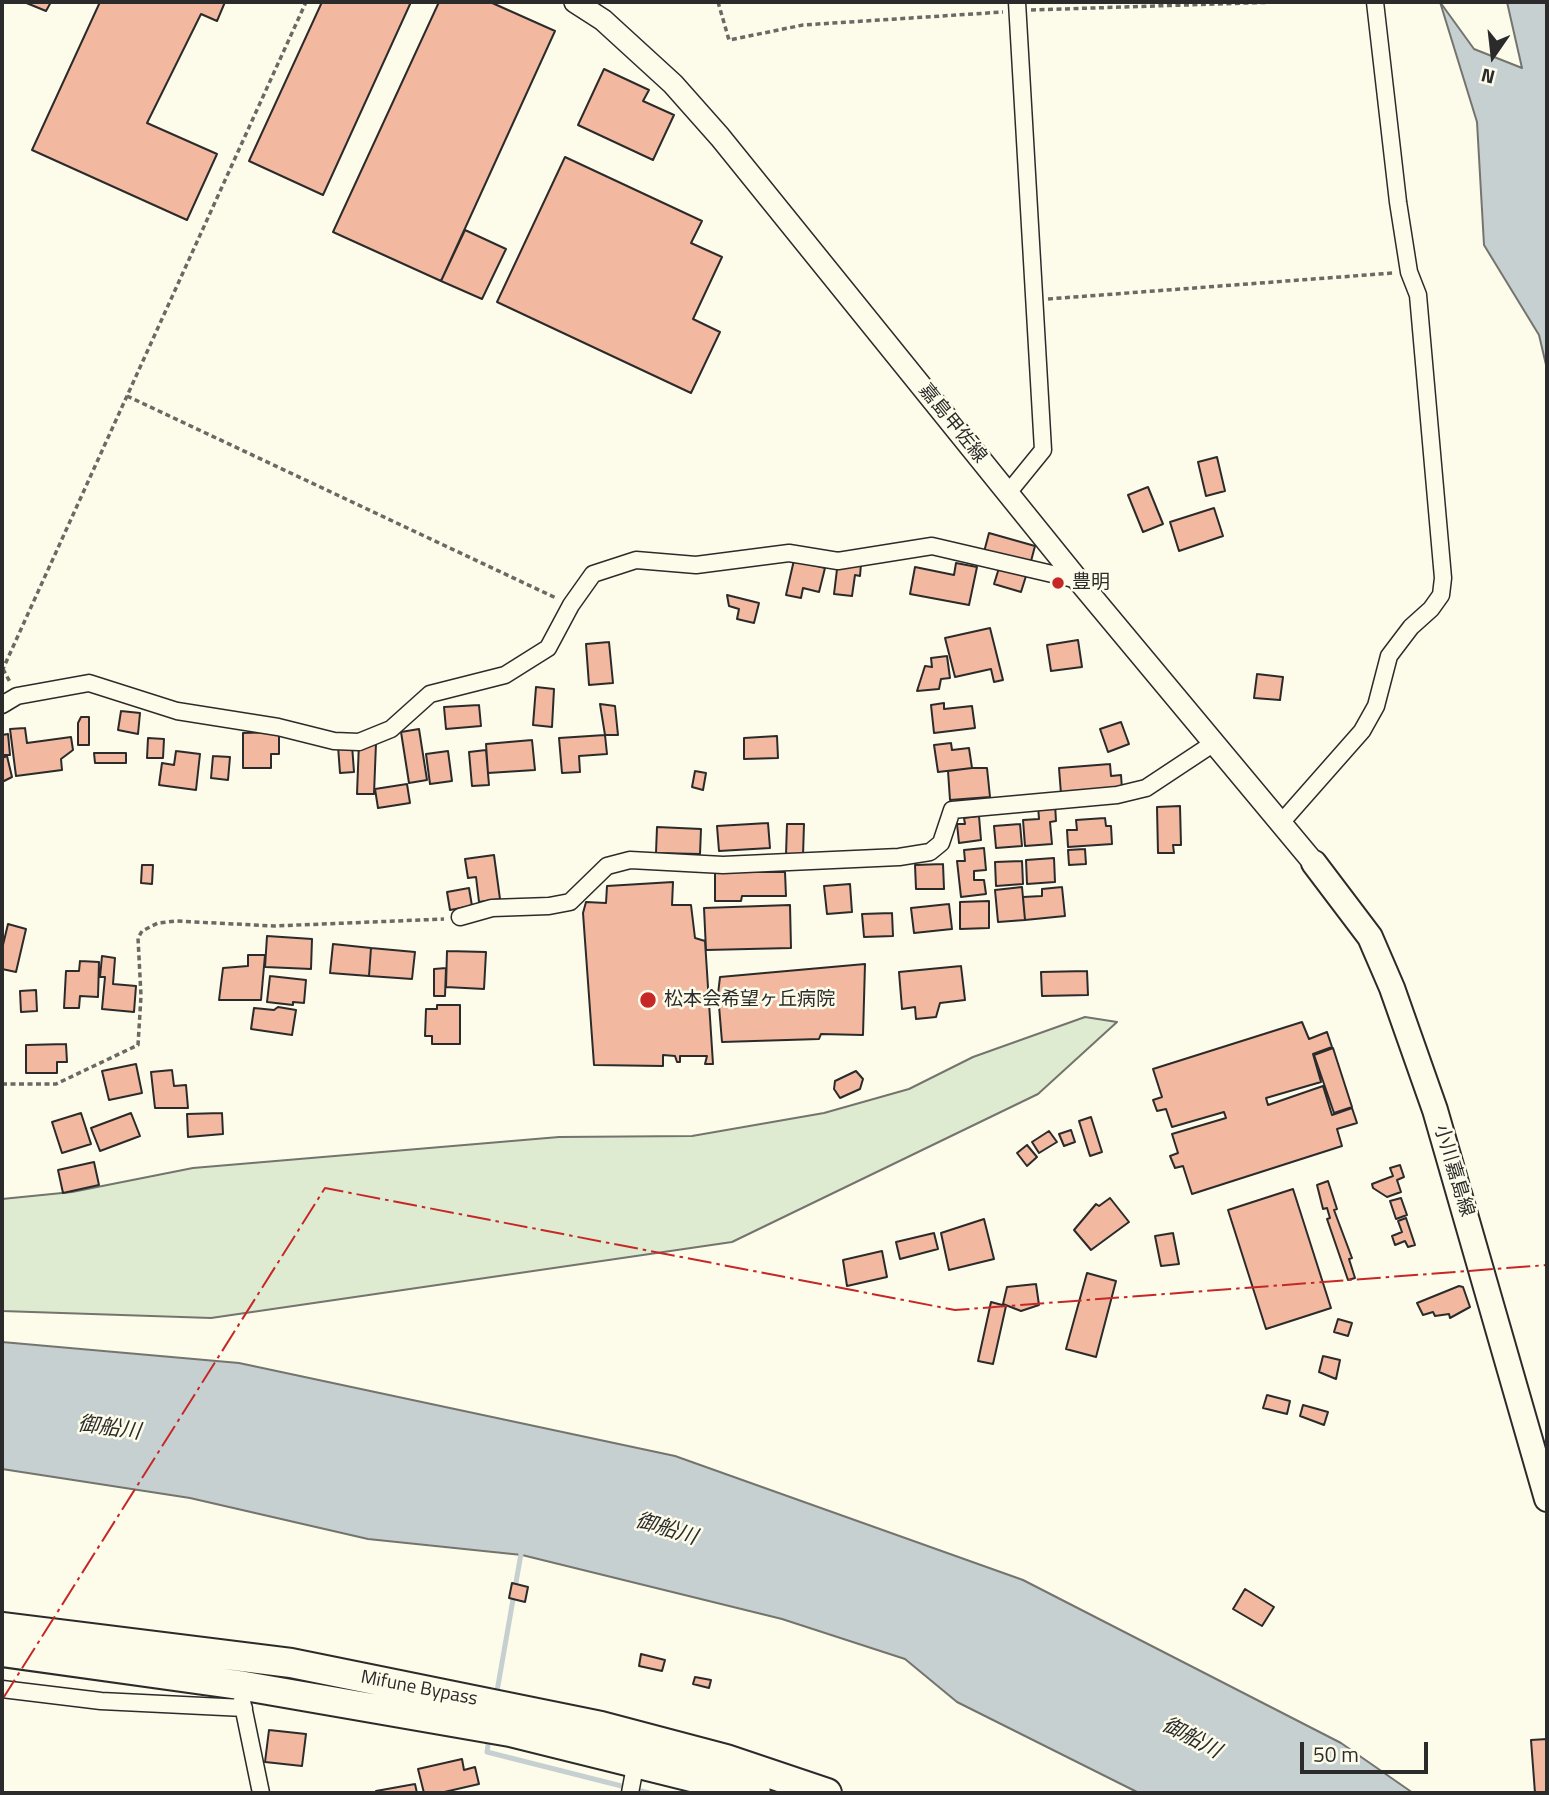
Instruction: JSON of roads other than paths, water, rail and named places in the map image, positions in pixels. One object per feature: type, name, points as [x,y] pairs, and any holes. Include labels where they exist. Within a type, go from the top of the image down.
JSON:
[{"type":"highway","name":"Mifune Bypass","points":[[2,1627],[291,1663],[601,1726],[639,1750],[756,1793]]},
{"type":"highway","name":"Mifune Bypass","points":[[2,1652],[242,1696],[639,1750],[726,1759],[827,1793]]},
{"type":"main road","name":"嘉島甲佐線","points":[[575,2],[603,20],[673,83],[712,128],[1078,580],[1314,863]]},
{"type":"main road","name":"小川嘉島線","points":[[1314,863],[1370,937],[1392,988],[1435,1110],[1547,1499]]},
{"type":"street","points":[[1280,824],[1362,732],[1376,706],[1389,656],[1441,595],[1443,578],[1419,295],[1409,272],[1398,202],[1375,2]]},
{"type":"street","points":[[1008,493],[1043,450],[1032,300],[1017,6]]},
{"type":"street","points":[[2,705],[17,696],[89,682],[177,711],[278,727],[334,741],[359,742],[391,729],[430,694],[505,675],[548,648],[571,605],[593,574],[636,560],[696,565],[789,553],[838,561],[932,546],[1078,580]]},
{"type":"street","points":[[460,917],[492,908],[549,906],[570,902],[607,866],[630,860],[723,865],[899,857],[930,852],[941,843],[952,810],[1127,793],[1146,788],[1214,743]]},
{"type":"street","points":[[242,1657],[242,1696],[261,1793]]},
{"type":"street","points":[[2,1689],[101,1701],[242,1696]]},
{"type":"street","points":[[630,1793],[639,1750]]},
{"type":"water","points":[[1440,2],[1474,49],[1522,68],[1507,2],[1547,2],[1547,369],[1539,335],[1484,245],[1477,122]]},
{"type":"water","name":"御船川","points":[[2,1342],[239,1363],[675,1456],[1023,1580],[1341,1743],[1413,1793],[1139,1793],[957,1702],[905,1659],[782,1619],[522,1555],[368,1539],[190,1498],[2,1469]]},
{"type":"waterway","points":[[496,1697],[522,1548]]},
{"type":"waterway","points":[[489,1738],[487,1752],[649,1793]]},
{"type":"place","name":"豊明","points":[[1058,583]]},
{"type":"place","name":"松本会希望ヶ丘病院","points":[[648,1000]]}]
